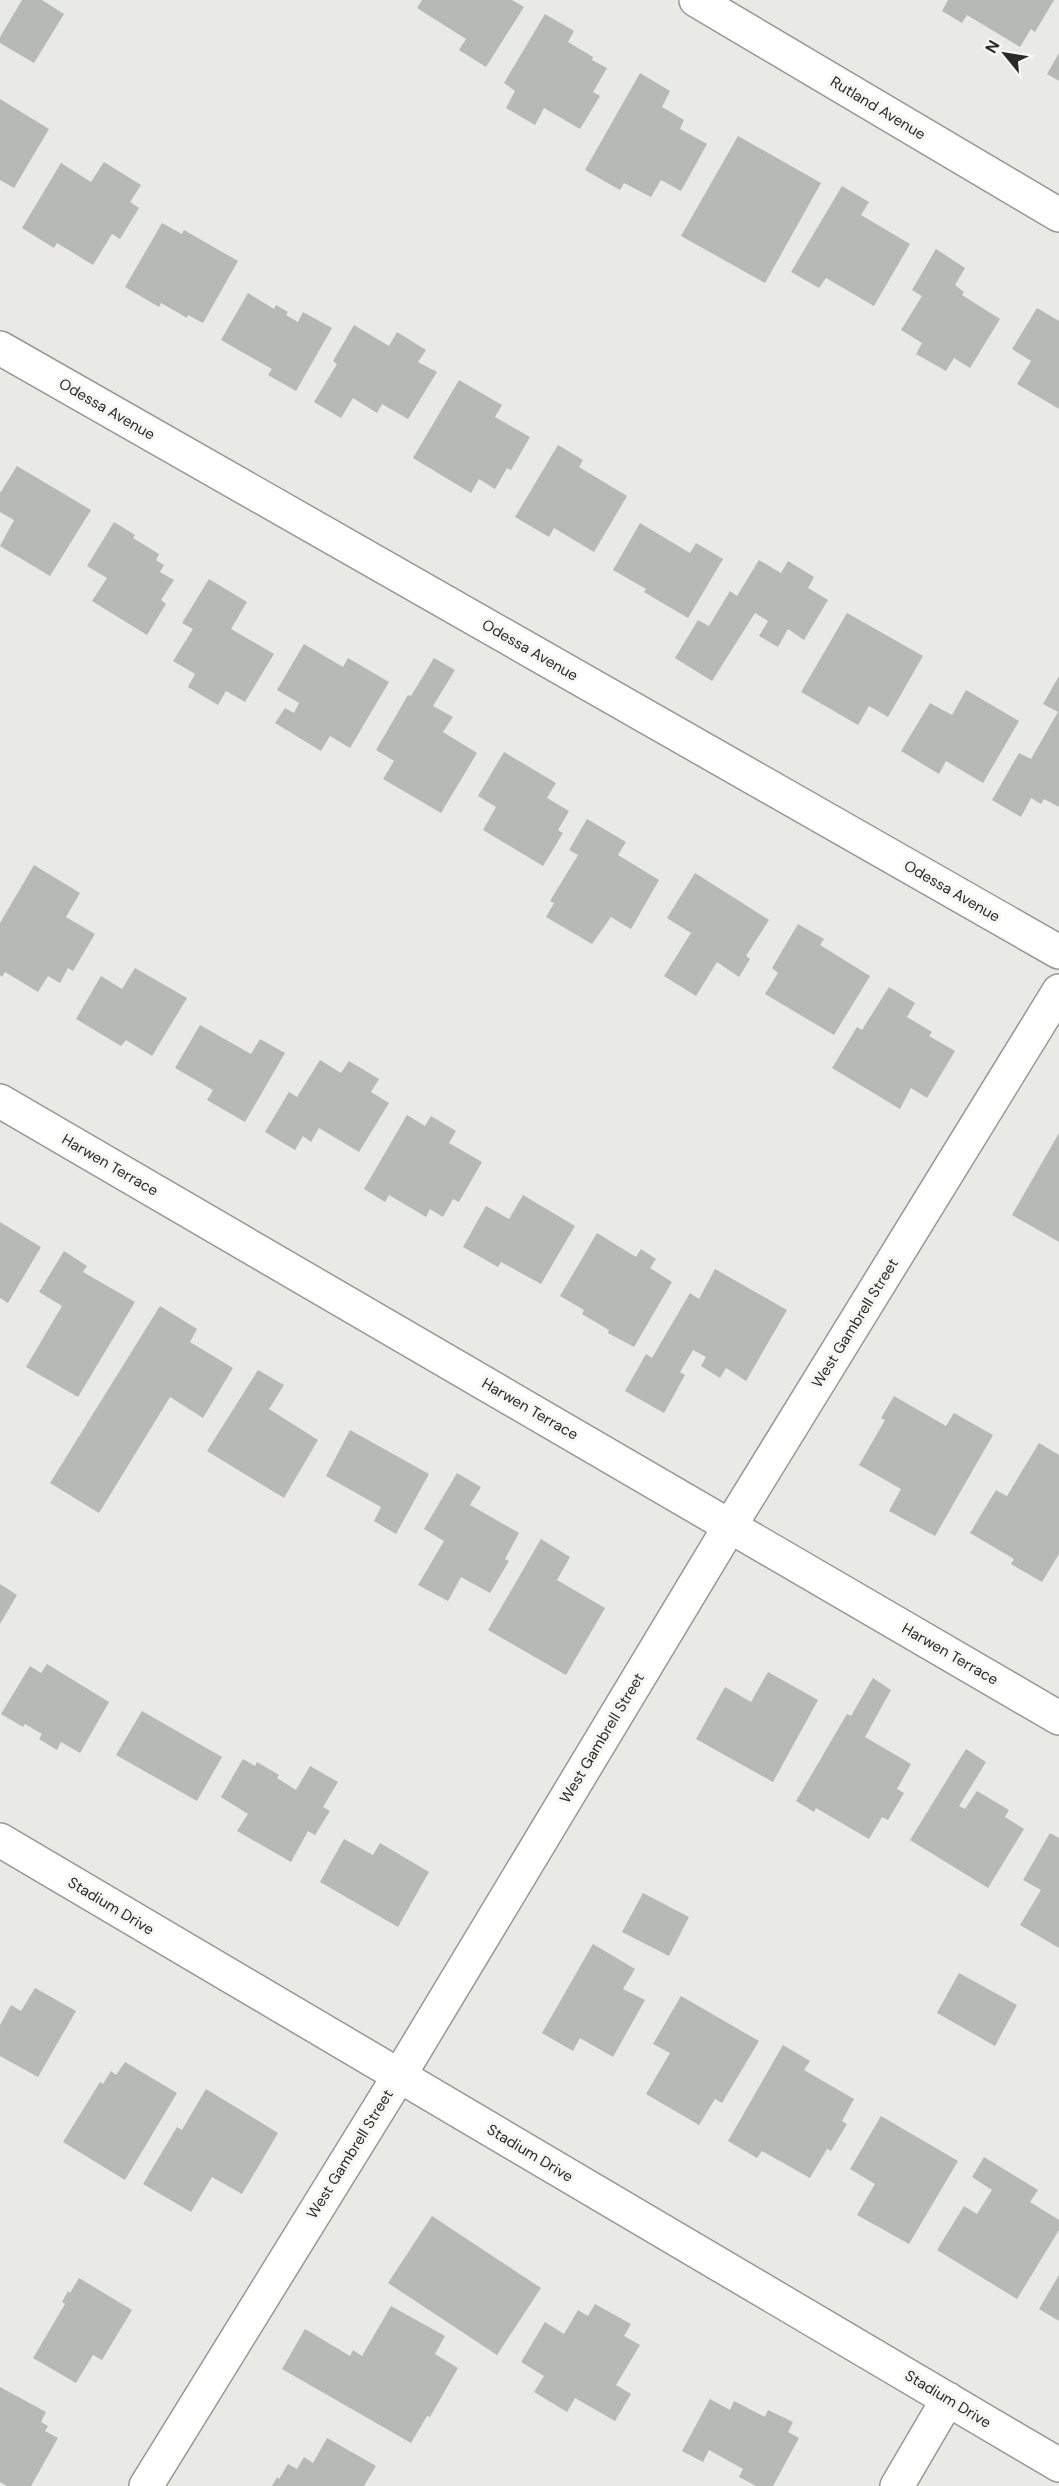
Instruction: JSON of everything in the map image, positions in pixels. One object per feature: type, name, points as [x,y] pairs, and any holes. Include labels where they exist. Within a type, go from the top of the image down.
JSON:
[{"type":"street","name":"Rutland Avenue","points":[[696,0],[1059,215]]},
{"type":"street","name":"Odessa Avenue","points":[[0,348],[1059,952]]},
{"type":"street","name":"West Gambrell Street","points":[[146,2486],[399,2076],[730,1526],[1059,991]]},
{"type":"street","name":"Harwen Terrace","points":[[0,1101],[1059,1718]]},
{"type":"street","name":"Stadium Drive","points":[[0,1840],[1059,2465]]},
{"type":"street","points":[[897,2486],[948,2399]]},
{"type":"building","points":[[22,0],[42,0],[64,14],[34,63],[0,43],[0,37]]},
{"type":"building","points":[[422,0],[512,0],[524,7],[486,67],[459,50],[466,39],[417,8]]},
{"type":"building","points":[[948,0],[1054,0],[1035,32],[1031,29],[1020,47],[967,15],[962,23],[942,11]]},
{"type":"building","points":[[545,14],[574,31],[568,42],[607,68],[593,92],[600,96],[580,129],[544,108],[535,125],[506,108],[515,91],[504,83]]},
{"type":"building","points":[[1059,53],[1059,81],[1047,74]]},
{"type":"building","points":[[640,73],[670,91],[662,107],[684,120],[680,129],[707,144],[681,191],[661,180],[651,197],[624,183],[620,190],[585,170]]},
{"type":"building","points":[[0,99],[49,129],[14,188],[0,180]]},
{"type":"building","points":[[738,136],[821,183],[765,283],[681,236]]},
{"type":"building","points":[[104,162],[141,185],[130,202],[139,208],[120,239],[112,234],[93,265],[57,243],[54,248],[22,228],[61,163],[91,182]]},
{"type":"building","points":[[842,186],[869,202],[861,215],[910,244],[874,306],[826,278],[819,288],[791,272]]},
{"type":"building","points":[[162,223],[182,234],[184,230],[238,261],[203,323],[188,315],[187,318],[161,303],[159,307],[125,287]]},
{"type":"building","points":[[936,249],[965,268],[955,285],[964,292],[962,295],[1000,319],[970,368],[954,358],[946,371],[916,354],[922,343],[901,330],[922,296],[912,290]]},
{"type":"building","points":[[248,293],[274,309],[276,305],[298,322],[303,312],[332,328],[296,391],[268,375],[272,369],[221,340]]},
{"type":"building","points":[[1037,308],[1059,321],[1059,409],[1017,384],[1031,361],[1012,349]]},
{"type":"building","points":[[354,325],[389,346],[397,332],[426,350],[418,362],[437,372],[408,419],[382,404],[377,413],[353,398],[341,418],[314,402],[337,364],[333,361]]},
{"type":"building","points":[[459,380],[502,405],[495,417],[530,437],[511,470],[507,468],[495,489],[479,479],[471,493],[413,458]]},
{"type":"building","points":[[558,445],[583,460],[579,467],[627,496],[594,552],[554,528],[549,537],[515,517]]},
{"type":"building","points":[[17,466],[91,510],[50,576],[0,546],[14,520],[0,512],[0,493]]},
{"type":"building","points":[[114,522],[135,535],[133,538],[159,554],[156,560],[164,565],[160,572],[174,580],[161,600],[166,604],[147,635],[92,601],[107,578],[87,566]]},
{"type":"building","points":[[640,523],[690,553],[696,543],[723,559],[688,618],[644,592],[646,589],[613,570]]},
{"type":"building","points":[[759,560],[781,573],[788,561],[814,577],[808,588],[828,600],[804,640],[788,629],[778,647],[759,636],[768,621],[755,613],[712,681],[675,658],[698,620],[709,626],[730,591],[737,596]]},
{"type":"building","points":[[209,579],[247,602],[231,629],[274,654],[245,702],[226,691],[218,705],[188,687],[195,674],[173,661],[193,629],[182,623]]},
{"type":"building","points":[[847,613],[923,656],[888,717],[869,706],[858,725],[801,692]]},
{"type":"building","points":[[304,644],[343,667],[348,658],[389,682],[350,748],[330,736],[321,751],[275,723],[285,708],[294,713],[299,703],[277,690]]},
{"type":"building","points":[[434,658],[455,670],[433,706],[453,717],[443,732],[477,753],[441,813],[383,779],[394,761],[376,750],[408,695],[411,696]]},
{"type":"building","points":[[1059,676],[1059,807],[1044,799],[1041,804],[1031,798],[1021,817],[992,800],[1019,753],[1031,759],[1058,712],[1043,704]]},
{"type":"building","points":[[966,690],[1019,721],[983,783],[946,761],[939,774],[901,751],[930,703],[952,715]]},
{"type":"building","points":[[504,752],[556,783],[547,798],[569,811],[558,830],[563,833],[543,866],[483,830],[496,807],[478,796]]},
{"type":"building","points":[[587,819],[626,842],[618,855],[659,880],[631,929],[611,917],[592,944],[546,917],[554,903],[550,901],[578,855],[569,850]]},
{"type":"building","points":[[34,865],[80,893],[66,917],[95,934],[73,971],[68,968],[60,983],[48,976],[38,992],[5,972],[2,977],[0,975],[0,923]]},
{"type":"building","points":[[695,873],[769,920],[746,956],[750,959],[739,977],[717,962],[696,996],[664,976],[691,933],[667,918]]},
{"type":"building","points":[[798,924],[824,939],[820,945],[870,976],[834,1035],[765,994],[778,973],[772,968]]},
{"type":"building","points":[[135,968],[187,998],[152,1056],[126,1040],[121,1046],[76,1019],[101,976],[122,989]]},
{"type":"building","points":[[889,987],[915,1003],[907,1017],[932,1032],[929,1036],[955,1051],[927,1098],[911,1088],[900,1109],[832,1068],[857,1027],[862,1030]]},
{"type":"building","points":[[200,1025],[251,1054],[260,1039],[285,1053],[245,1122],[207,1100],[213,1090],[175,1068]]},
{"type":"building","points":[[320,1060],[341,1073],[349,1061],[379,1079],[371,1092],[389,1103],[359,1152],[319,1128],[311,1142],[303,1136],[295,1150],[265,1132],[289,1092],[297,1097]]},
{"type":"building","points":[[407,1115],[425,1126],[431,1116],[456,1131],[449,1143],[482,1162],[459,1202],[453,1199],[443,1217],[430,1209],[426,1217],[389,1195],[385,1202],[364,1189]]},
{"type":"building","points":[[1059,1133],[1059,1242],[1012,1215]]},
{"type":"building","points":[[523,1195],[575,1226],[541,1284],[501,1262],[498,1267],[463,1247],[486,1206],[509,1219]]},
{"type":"building","points":[[0,1222],[41,1247],[8,1303],[0,1298]]},
{"type":"building","points":[[597,1233],[636,1257],[641,1249],[656,1259],[650,1268],[672,1282],[634,1347],[608,1333],[609,1330],[582,1314],[584,1310],[560,1296]]},
{"type":"building","points":[[64,1251],[87,1266],[83,1272],[135,1302],[78,1397],[26,1367],[62,1306],[39,1292]]},
{"type":"building","points":[[715,1269],[787,1310],[746,1381],[726,1368],[720,1378],[701,1366],[706,1357],[693,1350],[680,1372],[685,1375],[664,1413],[625,1391],[646,1354],[652,1358],[690,1293],[699,1299]]},
{"type":"building","points":[[160,1306],[197,1329],[190,1342],[233,1368],[203,1418],[170,1397],[99,1513],[50,1483]]},
{"type":"building","points":[[258,1370],[284,1385],[269,1409],[318,1440],[284,1498],[207,1451]]},
{"type":"building","points":[[894,1396],[946,1426],[954,1413],[993,1435],[935,1536],[889,1511],[901,1489],[859,1465],[885,1420],[881,1418]]},
{"type":"building","points":[[350,1430],[429,1474],[396,1534],[374,1521],[381,1507],[326,1476]]},
{"type":"building","points":[[1039,1443],[1059,1455],[1059,1554],[1042,1582],[1011,1564],[1014,1559],[970,1533],[996,1490],[1007,1496]]},
{"type":"building","points":[[457,1473],[481,1487],[470,1505],[519,1533],[505,1559],[509,1561],[490,1593],[461,1577],[448,1601],[418,1585],[444,1541],[424,1529]]},
{"type":"building","points":[[541,1539],[570,1557],[557,1580],[605,1608],[566,1675],[488,1630]]},
{"type":"building","points":[[0,1584],[17,1595],[0,1624]]},
{"type":"building","points":[[47,1664],[109,1702],[80,1753],[61,1742],[57,1750],[39,1739],[42,1734],[25,1724],[23,1727],[1,1714],[30,1666],[41,1673]]},
{"type":"building","points":[[768,1672],[818,1700],[773,1782],[696,1739],[725,1687],[751,1702]]},
{"type":"building","points":[[873,1678],[891,1690],[865,1737],[911,1764],[897,1789],[904,1793],[888,1820],[882,1817],[869,1839],[816,1808],[814,1812],[796,1801],[847,1714],[851,1716]]},
{"type":"building","points":[[142,1711],[222,1757],[197,1801],[116,1755]]},
{"type":"building","points":[[966,1749],[986,1762],[959,1806],[965,1809],[977,1791],[1009,1810],[1005,1817],[1024,1829],[988,1888],[910,1840]]},
{"type":"building","points":[[243,1759],[255,1766],[257,1762],[279,1775],[277,1778],[296,1790],[310,1766],[338,1782],[323,1807],[330,1811],[315,1835],[308,1831],[291,1862],[237,1831],[248,1814],[221,1797]]},
{"type":"building","points":[[1050,1833],[1059,1838],[1059,1948],[1020,1925],[1041,1890],[1023,1880]]},
{"type":"building","points":[[344,1839],[373,1855],[380,1843],[429,1872],[398,1927],[320,1882]]},
{"type":"building","points":[[643,1893],[689,1917],[669,1956],[622,1932]]},
{"type":"building","points":[[593,1944],[635,1969],[623,1989],[645,2000],[613,2057],[580,2038],[573,2051],[542,2033]]},
{"type":"building","points":[[959,1973],[1017,2005],[995,2046],[937,2013]]},
{"type":"building","points":[[35,1988],[76,2011],[38,2077],[0,2056],[0,2025],[11,2005],[21,2011]]},
{"type":"building","points":[[681,1996],[759,2041],[722,2103],[715,2099],[699,2125],[646,2094],[670,2053],[653,2044]]},
{"type":"building","points":[[783,2045],[810,2061],[804,2070],[854,2099],[842,2121],[847,2124],[831,2151],[827,2149],[810,2178],[762,2151],[757,2158],[728,2141]]},
{"type":"building","points":[[125,2062],[177,2093],[125,2180],[63,2142],[100,2082],[103,2084],[111,2071],[116,2075]]},
{"type":"building","points":[[206,2089],[278,2133],[242,2194],[212,2177],[191,2212],[143,2184],[177,2127],[182,2130]]},
{"type":"building","points":[[881,2116],[958,2161],[909,2244],[857,2215],[875,2184],[850,2169]]},
{"type":"building","points":[[984,2157],[1038,2190],[1030,2202],[1059,2220],[1059,2230],[1017,2299],[937,2250],[964,2206],[977,2214],[992,2190],[972,2177]]},
{"type":"building","points":[[432,2216],[541,2288],[497,2355],[388,2283]]},
{"type":"building","points":[[1059,2275],[1059,2321],[1039,2309]]},
{"type":"building","points":[[79,2278],[132,2310],[102,2360],[93,2355],[76,2383],[33,2358],[65,2304],[62,2302],[68,2291],[70,2293]]},
{"type":"building","points":[[595,2304],[631,2324],[624,2336],[640,2345],[616,2385],[631,2394],[615,2421],[575,2398],[567,2412],[534,2392],[544,2376],[521,2362],[545,2322],[564,2334],[578,2310],[588,2316]]},
{"type":"building","points":[[391,2306],[445,2336],[435,2354],[458,2368],[430,2417],[427,2416],[411,2443],[282,2369],[305,2329],[350,2356],[353,2350],[362,2356]]},
{"type":"building","points":[[0,2387],[46,2412],[41,2422],[48,2426],[45,2431],[58,2438],[31,2486],[7,2486],[0,2482]]},
{"type":"building","points":[[710,2399],[730,2410],[734,2401],[765,2417],[768,2410],[793,2422],[788,2432],[799,2438],[773,2486],[756,2486],[739,2477],[743,2469],[709,2450],[703,2462],[682,2451]]},
{"type":"building","points":[[327,2438],[376,2466],[364,2486],[272,2486],[288,2464],[297,2469],[304,2457],[313,2463]]}]
